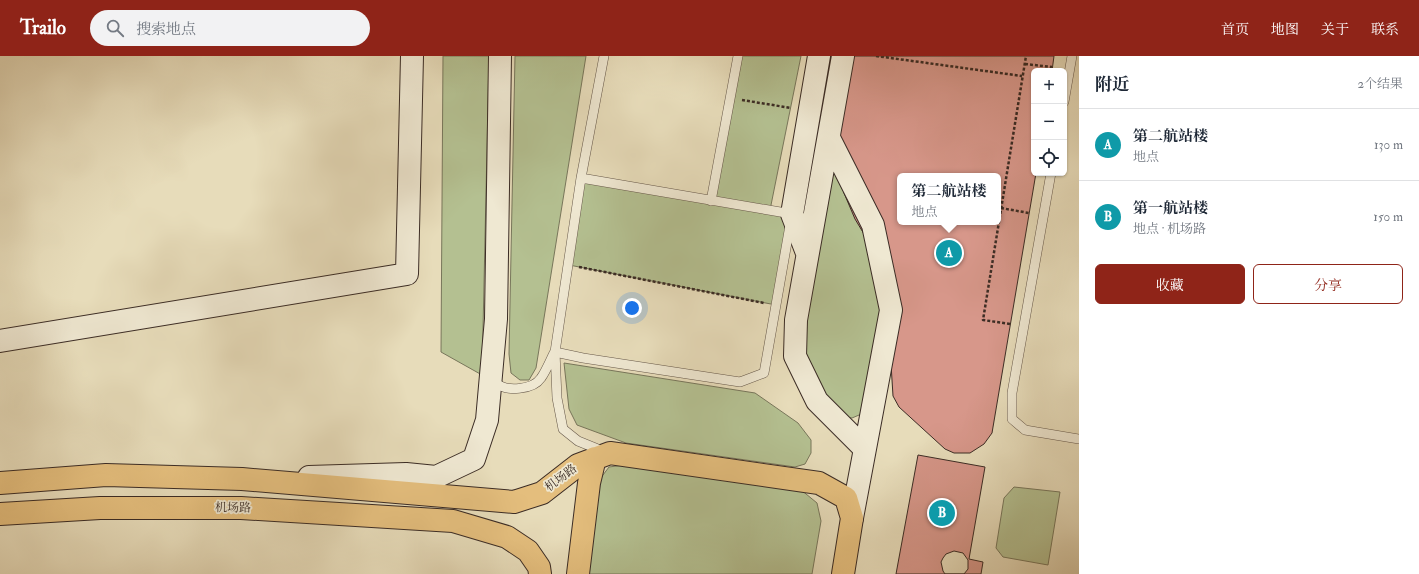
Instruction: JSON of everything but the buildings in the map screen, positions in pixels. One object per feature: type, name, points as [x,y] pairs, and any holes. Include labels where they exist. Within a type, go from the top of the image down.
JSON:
[{"type":"highway","name":"机场路","points":[[0,483],[106,475],[242,479],[514,502],[542,493],[578,465],[602,456]]},
{"type":"highway","points":[[578,574],[589,483],[602,456],[818,483],[846,498],[852,518],[842,574]]},
{"type":"highway","name":"机场路","points":[[0,514],[100,508],[241,508],[453,521],[507,537],[528,551],[539,567],[540,574]]},
{"type":"main road","points":[[0,341],[407,274],[412,56]]},
{"type":"main road","name":"机场路","points":[[242,479],[406,474],[436,477],[474,459],[487,420],[496,319],[500,56]]},
{"type":"main road","points":[[807,254],[792,214],[819,56]]},
{"type":"main road","points":[[843,56],[796,320],[795,356],[817,401],[864,448]]},
{"type":"main road","points":[[829,138],[873,225],[891,310],[852,518]]},
{"type":"lane","points":[[602,456],[578,441],[563,429],[557,398],[555,352],[581,178],[604,56]]},
{"type":"lane","points":[[711,201],[738,56]]},
{"type":"lane","points":[[1067,85],[1072,56]]},
{"type":"lane","points":[[1050,176],[1012,393],[1012,419],[1026,430],[1079,439]]},
{"type":"lane","points":[[555,352],[583,358],[740,382],[764,373],[792,214],[581,178]]},
{"type":"lane","points":[[496,319],[496,384],[502,388],[521,389],[540,380],[555,352]]},
{"type":"path","points":[[876,56],[1022,76]]},
{"type":"path","points":[[1026,56],[1001,208],[1029,213]]},
{"type":"path","points":[[1024,64],[1052,67]]},
{"type":"path","points":[[730,97],[809,112]]},
{"type":"path","points":[[998,225],[983,320],[1010,324]]},
{"type":"path","points":[[568,265],[776,305]]},
{"type":"green space","points":[[443,56],[489,56],[482,375],[441,352]]},
{"type":"green space","points":[[515,56],[586,56],[536,368],[529,380],[520,380],[511,373],[509,354]]},
{"type":"green space","points":[[738,56],[801,56],[770,210],[792,214],[776,305],[569,265],[581,178],[711,201]]},
{"type":"green space","points":[[829,138],[873,225],[891,310],[871,410],[852,418],[831,415],[817,401],[796,320]]},
{"type":"green space","points":[[564,363],[755,393],[798,423],[811,440],[811,453],[805,464],[795,467],[626,443],[577,425],[569,409]]},
{"type":"green space","points":[[632,464],[800,489],[817,503],[821,521],[812,574],[584,574],[597,483],[609,467]]},
{"type":"green space","points":[[1014,487],[1060,492],[1048,565],[1003,557],[996,548],[1004,498]]},
{"type":"place","name":"第二航站楼","points":[[949,253]]},
{"type":"place","name":"第一航站楼","points":[[942,513]]}]
